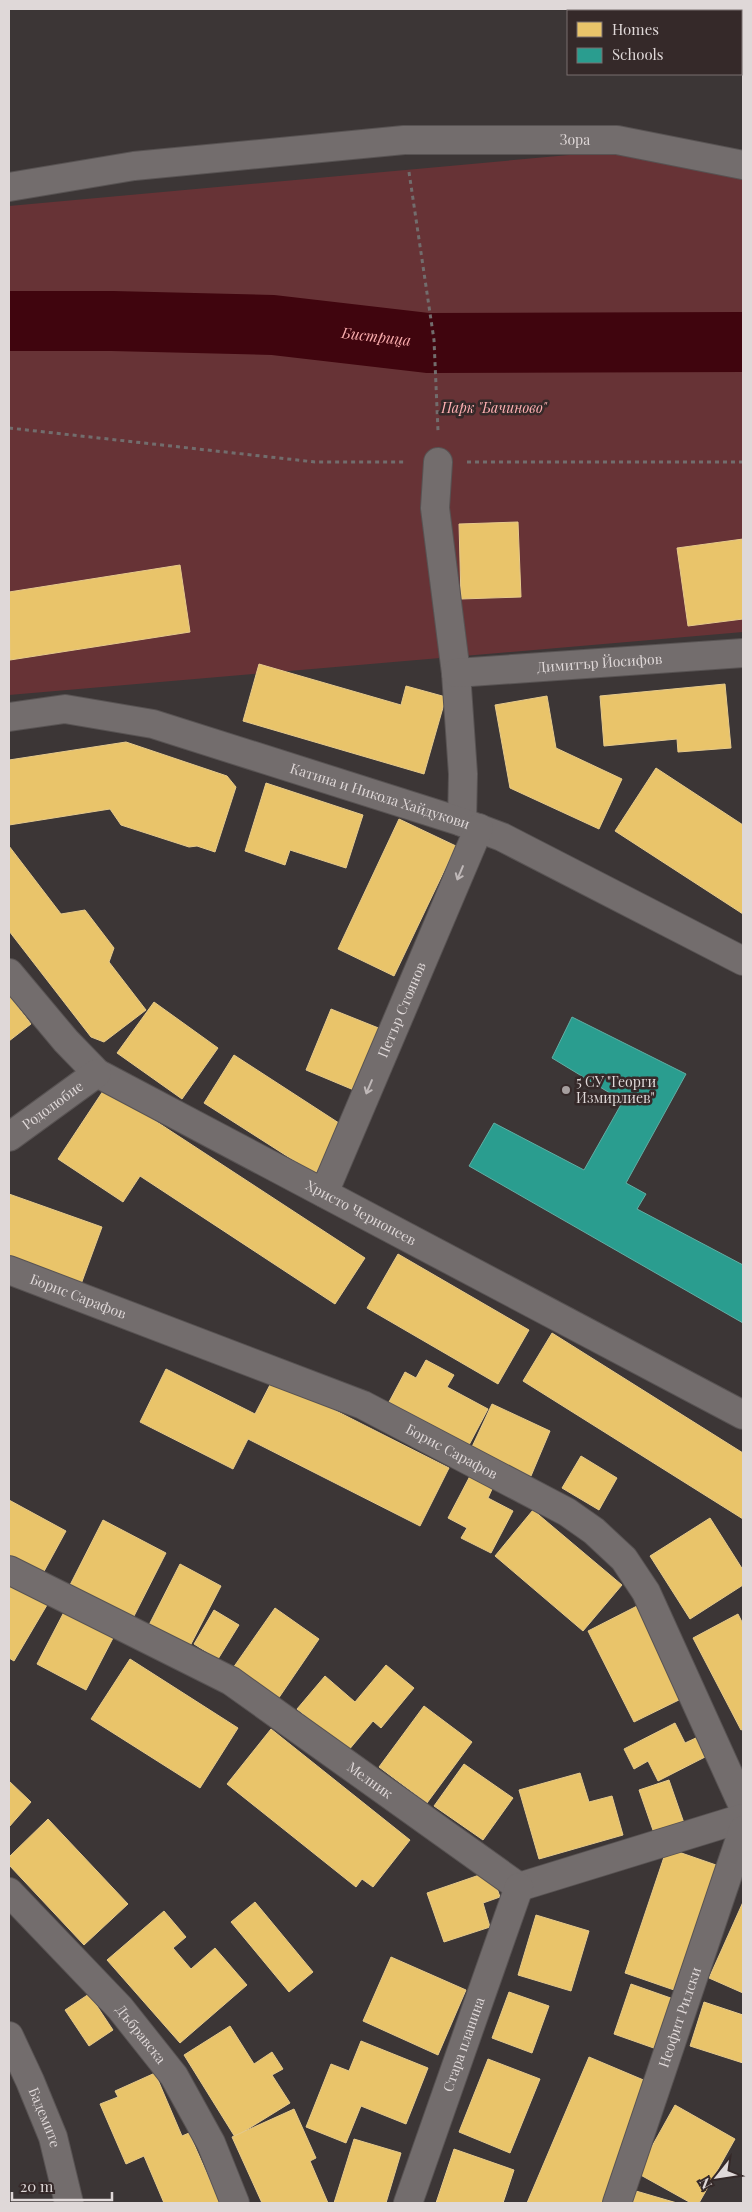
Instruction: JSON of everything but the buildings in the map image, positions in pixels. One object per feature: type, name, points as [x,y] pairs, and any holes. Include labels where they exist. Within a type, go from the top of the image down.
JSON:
[{"type":"street","name":"Зора","points":[[404,140],[617,140],[743,165]]},
{"type":"street","points":[[9,187],[134,166],[404,140]]},
{"type":"street","points":[[438,449],[435,508],[456,673],[463,774],[470,825]]},
{"type":"street","name":"Димитър Йосифов","points":[[456,673],[743,653]]},
{"type":"street","name":"Катина и Никола Хайдукови","points":[[9,717],[65,709],[154,724],[470,825],[502,838],[738,955]]},
{"type":"street","name":"Петър Стоянов","points":[[324,1193],[470,825]]},
{"type":"street","name":"Христо Чернопеев","points":[[9,974],[66,1041],[97,1073],[743,1415]]},
{"type":"street","name":"Родолюбие","points":[[9,1137],[97,1073]]},
{"type":"street","name":"Борис Сарафов","points":[[9,1270],[363,1405],[567,1512],[594,1531],[624,1559],[646,1592],[743,1806]]},
{"type":"street","name":"Мелник","points":[[9,1570],[231,1681],[519,1888]]},
{"type":"street","points":[[519,1888],[743,1818]]},
{"type":"street","name":"Неофит Рилски","points":[[617,2203],[743,1830]]},
{"type":"street","name":"Стара планина","points":[[408,2203],[519,1888]]},
{"type":"street","name":"Дъбравска","points":[[9,1892],[120,2008],[174,2076],[211,2143],[235,2203]]},
{"type":"street","name":"Бадемите","points":[[9,2036],[53,2138],[69,2203]]},
{"type":"path","points":[[404,140],[434,340],[438,449]]},
{"type":"path","points":[[9,428],[315,462],[438,449],[743,462]]},
{"type":"green space","name":"Парк \"Бачиново\"","points":[[635,149],[743,172],[743,632],[9,695],[9,206]]},
{"type":"waterway","name":"Бистрица","points":[[9,321],[112,321],[273,325],[428,343],[743,342]]},
{"type":"place","name":"5 СУ \"Георги Измирлиев\"","points":[[566,1090]]}]
